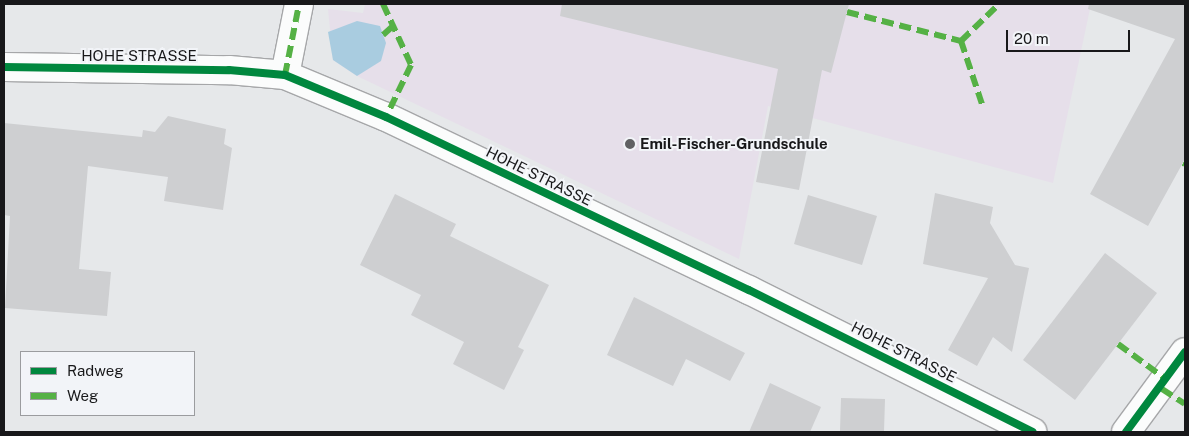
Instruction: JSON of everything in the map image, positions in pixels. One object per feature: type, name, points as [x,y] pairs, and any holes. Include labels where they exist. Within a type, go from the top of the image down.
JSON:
[{"type":"street","points":[[285,75],[299,4]]},
{"type":"street","name":"HOHE STRASSE","points":[[4,67],[229,70],[285,75],[386,117],[766,298],[1032,432]]},
{"type":"street","points":[[1126,432],[1185,352]]},
{"type":"shaded area","name":"Emil-Fischer-Grundschule","points":[[365,4],[1091,4],[1053,183],[768,106],[739,259],[357,76],[333,60],[328,9],[363,13]]},
{"type":"water","points":[[357,21],[380,26],[386,43],[381,61],[357,76],[333,60],[328,32]]},
{"type":"building","points":[[562,4],[849,4],[831,73],[822,70],[799,190],[756,182],[778,69],[560,16]]},
{"type":"building","points":[[1089,4],[1185,4],[1185,159],[1148,226],[1090,194],[1175,39],[1088,9]]},
{"type":"building","points":[[168,116],[226,129],[224,144],[232,148],[223,210],[164,201],[168,177],[88,166],[79,269],[111,272],[107,316],[5,308],[10,216],[4,215],[4,123],[142,137],[143,130],[155,132]]},
{"type":"building","points":[[935,193],[993,207],[990,223],[1015,265],[1029,268],[1012,352],[993,337],[977,366],[948,350],[988,278],[923,264]]},
{"type":"building","points":[[395,194],[456,224],[450,236],[549,285],[518,347],[524,350],[504,390],[453,364],[464,342],[411,315],[421,295],[360,265]]},
{"type":"building","points":[[808,195],[877,216],[862,265],[794,244]]},
{"type":"building","points":[[1105,253],[1157,293],[1075,400],[1023,360]]},
{"type":"building","points":[[634,297],[745,353],[730,381],[686,359],[673,386],[607,355]]},
{"type":"building","points":[[770,383],[821,407],[810,432],[749,432]]},
{"type":"building","points":[[841,398],[885,399],[884,432],[840,431]]},
{"type":"marked path","points":[[285,75],[299,4]]},
{"type":"marked path","points":[[383,4],[411,65],[386,117]]},
{"type":"marked path","points":[[847,12],[961,41],[999,4]]},
{"type":"marked path","points":[[383,35],[393,26]]},
{"type":"marked path","points":[[961,41],[983,107]]},
{"type":"marked path","points":[[1118,344],[1167,380]]},
{"type":"marked path","points":[[1162,389],[1185,404]]},
{"type":"cycle path","points":[[4,67],[229,70],[285,75],[386,117],[749,290],[1032,432]]},
{"type":"cycle path","points":[[1126,432],[1185,352]]},
{"type":"place","name":"Emil-Fischer-Grundschule","points":[[630,144]]}]
